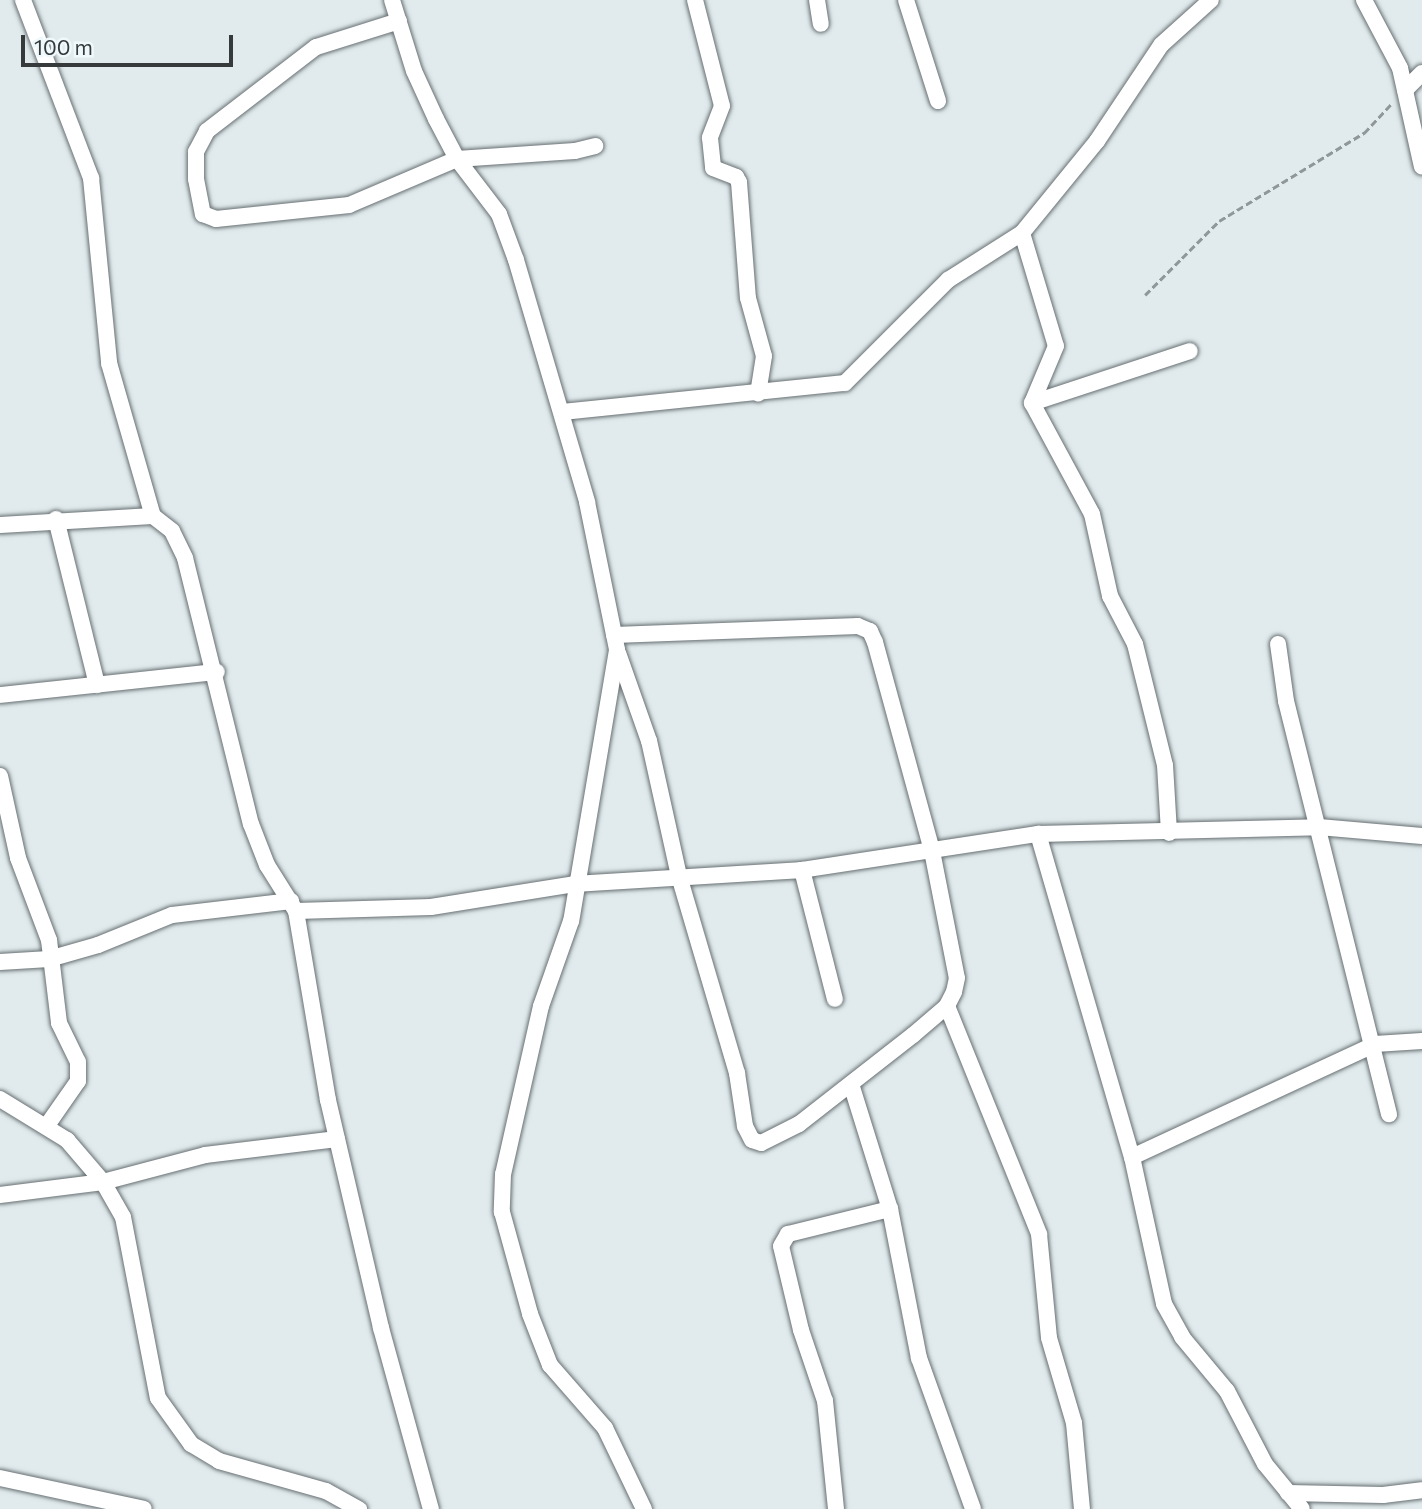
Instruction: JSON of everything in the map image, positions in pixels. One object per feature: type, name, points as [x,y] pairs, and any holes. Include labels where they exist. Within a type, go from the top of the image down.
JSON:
[{"type":"street","points":[[23,0],[91,178],[109,363],[153,516],[172,531],[185,558],[216,672],[251,824],[267,865],[293,906],[312,1026],[337,1139],[381,1328],[431,1509]]},
{"type":"street","points":[[695,0],[722,106],[710,138],[713,168],[738,182],[748,298],[764,356],[758,394]]},
{"type":"street","points":[[817,0],[821,24]]},
{"type":"street","points":[[906,0],[939,101]]},
{"type":"street","points":[[562,412],[845,383],[948,280],[1022,233],[1097,141],[1161,45],[1211,0]]},
{"type":"street","points":[[1364,0],[1400,68],[1422,167]]},
{"type":"street","points":[[395,1],[414,71],[457,159],[499,214],[562,412],[616,643],[649,741],[679,876],[752,1140],[761,1143],[777,1138],[851,1084],[947,1006],[957,978],[932,851],[870,631],[858,626],[616,643]]},
{"type":"street","points":[[399,21],[316,47],[207,131],[196,152],[195,178],[203,214],[216,219],[349,205],[457,159],[575,151],[595,146]]},
{"type":"street","points":[[1405,90],[1422,74]]},
{"type":"street","points":[[1022,233],[1056,346],[1032,403]]},
{"type":"street","points":[[1032,403],[1190,351]]},
{"type":"street","points":[[1032,403],[1092,514],[1110,596],[1135,644],[1165,765],[1169,832]]},
{"type":"street","points":[[0,525],[56,519],[153,516]]},
{"type":"street","points":[[56,519],[97,685]]},
{"type":"street","points":[[616,643],[605,738],[574,884],[566,944],[541,1006],[503,1174],[502,1212],[530,1314],[550,1365],[605,1428],[644,1509]]},
{"type":"street","points":[[1278,644],[1286,701],[1375,1044],[1389,1114]]},
{"type":"street","points":[[0,695],[216,672]]},
{"type":"street","points":[[0,776],[18,858],[49,940],[49,959],[59,1023],[78,1062],[78,1081],[48,1125]]},
{"type":"street","points":[[0,962],[49,959],[129,935],[172,915],[293,906],[431,907],[574,884],[802,870],[1038,834],[1319,827],[1422,836]]},
{"type":"street","points":[[1038,834],[1132,1157],[1164,1304],[1182,1337],[1227,1391],[1265,1464],[1302,1509]]},
{"type":"street","points":[[802,870],[835,999]]},
{"type":"street","points":[[947,1006],[1039,1234],[1049,1338],[1074,1423],[1082,1509]]},
{"type":"street","points":[[1132,1157],[1375,1044],[1422,1041]]},
{"type":"street","points":[[851,1084],[890,1209],[919,1359],[973,1509]]},
{"type":"street","points":[[0,1098],[48,1125],[103,1181],[123,1217],[158,1398],[191,1444],[219,1461],[326,1491],[359,1509]]},
{"type":"street","points":[[0,1195],[103,1181],[205,1155],[337,1139]]},
{"type":"street","points":[[836,1509],[830,1423],[781,1246],[788,1234],[890,1209]]},
{"type":"street","points":[[0,1478],[144,1509]]},
{"type":"street","points":[[1289,1493],[1383,1495],[1422,1490]]},
{"type":"path","points":[[1145,295],[1219,221],[1364,133],[1405,90]]}]
